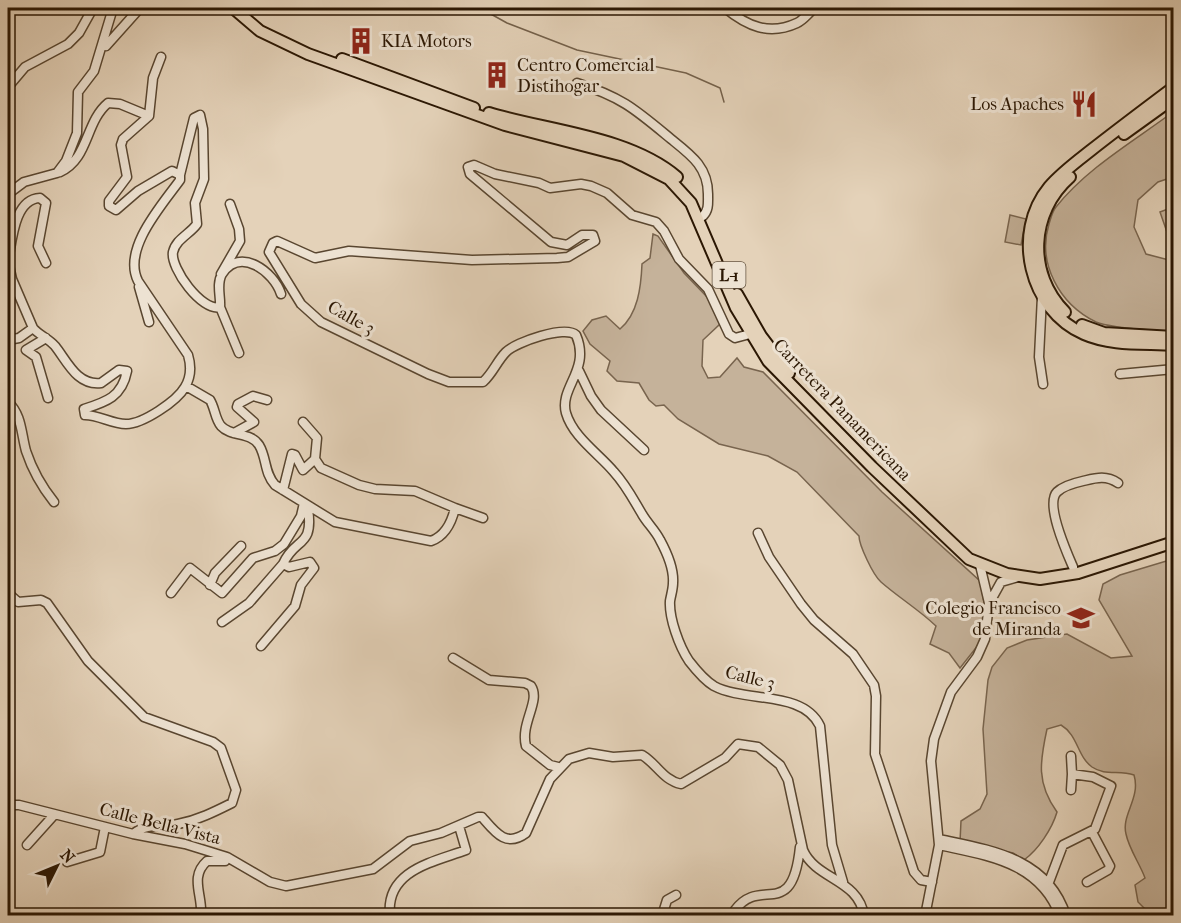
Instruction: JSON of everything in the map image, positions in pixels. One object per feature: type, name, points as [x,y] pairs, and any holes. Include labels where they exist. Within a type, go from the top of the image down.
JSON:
[{"type":"main road","name":"Carretera Panamericana","points":[[233,8],[260,31],[308,54],[505,125],[624,156],[669,179],[691,203],[750,334],[774,368],[959,551],[980,564],[1018,577],[1040,579],[1078,573],[1173,542]]},
{"type":"main road","name":"Carretera Panamericana","points":[[242,8],[282,36],[481,110],[627,149],[651,159],[684,183],[695,198],[742,304],[774,357],[963,546],[1009,568],[1039,572],[1073,567],[1173,535]]},
{"type":"main road","points":[[1173,87],[1074,164],[1044,194],[1034,217],[1028,247],[1032,277],[1042,296],[1065,322],[1088,336],[1101,340],[1173,345]]},
{"type":"main road","points":[[1173,98],[1089,160],[1056,191],[1045,207],[1037,248],[1045,284],[1063,311],[1077,323],[1104,333],[1173,337]]},
{"type":"street","points":[[8,87],[31,63],[68,45],[79,33],[93,8]]},
{"type":"street","points":[[57,173],[66,161],[77,133],[78,92],[90,77],[100,54],[113,8]]},
{"type":"street","points":[[100,54],[112,36],[140,8]]},
{"type":"street","points":[[725,8],[740,20],[764,29],[798,23],[815,8]]},
{"type":"street","points":[[161,57],[153,78],[149,116],[123,139],[121,145],[127,177],[110,196],[109,206],[116,210],[120,208],[138,191],[172,171],[180,175]]},
{"type":"street","points":[[577,83],[618,98],[686,149],[705,173],[708,205],[703,216]]},
{"type":"street","points":[[8,194],[24,182],[57,173],[76,162],[99,113],[108,103],[120,104],[149,116]]},
{"type":"street","points":[[148,322],[134,263],[141,235],[180,180],[194,118],[200,115],[203,129],[204,178],[195,203],[197,224],[176,243],[173,263],[194,295],[206,305],[220,307]]},
{"type":"street","name":"Calle 3","points":[[750,334],[735,338],[729,334],[708,289],[679,259],[664,231],[656,222],[632,215],[607,193],[581,184],[550,188],[539,183],[495,174],[474,165],[468,167],[470,174],[551,242],[567,245],[582,235],[592,235],[595,241],[568,257],[472,260],[349,251],[315,258],[277,241],[270,248],[273,263],[286,284],[301,304],[321,322],[448,382],[483,382],[507,350],[536,338],[567,330],[576,335],[579,341],[579,371],[566,402],[567,416],[583,440],[631,492],[641,513],[659,538],[672,573],[670,602],[673,620],[687,658],[703,678],[724,691],[799,706],[815,715],[820,726],[832,845],[840,880]]},
{"type":"street","points":[[46,264],[38,246],[46,204],[40,198],[26,202],[20,211],[8,261],[12,279],[33,328],[46,338],[73,371],[85,381],[100,383],[119,370],[127,371],[115,396],[106,403],[84,409],[85,415],[119,423],[135,423],[157,412],[186,386],[190,369],[188,355],[138,281]]},
{"type":"street","points":[[230,204],[239,230],[240,241],[223,266],[220,278],[220,307],[239,353]]},
{"type":"street","points":[[220,278],[232,265],[251,263],[266,271],[281,294]]},
{"type":"street","points":[[1042,296],[1039,357],[1043,384]]},
{"type":"street","points":[[8,340],[19,338],[33,328]]},
{"type":"street","points":[[46,338],[26,350],[36,357],[48,398]]},
{"type":"street","points":[[1120,374],[1173,369]]},
{"type":"street","points":[[579,371],[591,396],[601,410],[644,450]]},
{"type":"street","points":[[186,386],[210,399],[218,421],[227,432],[253,439],[259,445],[270,479],[304,504],[342,525],[431,542],[438,539],[447,528],[455,508]]},
{"type":"street","points":[[233,433],[254,422],[237,408],[238,404],[253,396],[267,400]]},
{"type":"street","points":[[8,402],[18,414],[26,451],[39,482],[54,502]]},
{"type":"street","points":[[303,422],[317,438],[315,459],[321,468],[375,489],[415,491],[483,518]]},
{"type":"street","points":[[283,490],[292,454],[295,455],[303,470],[315,459]]},
{"type":"street","points":[[1073,567],[1054,513],[1054,496],[1057,491],[1085,481],[1105,477],[1118,483]]},
{"type":"street","points":[[222,622],[249,603],[291,552],[305,541],[309,531],[308,509],[304,504]]},
{"type":"street","points":[[171,592],[190,567],[210,585],[222,592],[253,558],[275,551],[284,544],[301,516],[304,504]]},
{"type":"street","points":[[758,533],[769,557],[801,604],[814,620],[853,654],[874,685],[876,696],[874,754],[914,872],[921,880],[932,882]]},
{"type":"street","points":[[210,585],[215,573],[241,546]]},
{"type":"street","points":[[261,646],[295,606],[302,585],[314,568],[310,562],[289,567],[283,564]]},
{"type":"street","points":[[925,915],[939,842],[930,761],[934,739],[951,692],[986,639],[990,603],[980,564]]},
{"type":"street","points":[[990,603],[1001,582],[1018,577]]},
{"type":"street","points":[[8,593],[18,602],[41,600],[47,603],[88,661],[144,717],[213,742],[221,748],[236,790],[236,798],[232,803],[201,818],[176,825],[143,828],[133,834]]},
{"type":"street","points":[[453,658],[489,680],[525,683],[531,686],[534,697],[524,726],[526,746],[550,765],[558,767],[579,755],[601,753],[613,757],[638,754],[650,759],[663,775],[681,784],[725,758],[738,744],[747,743],[770,754],[780,765],[788,780],[808,861],[821,872],[840,880],[858,899],[864,915]]},
{"type":"street","points":[[1071,756],[1071,790]]},
{"type":"street","name":"Calle Bella Vista","points":[[8,805],[19,805],[133,834],[185,844],[238,862],[270,882],[286,886],[373,869],[410,841],[482,817],[500,837],[506,839],[520,837],[526,833],[544,790],[558,767]]},
{"type":"street","points":[[1049,882],[1063,845],[1092,832],[1111,786],[1093,777],[1072,774]]},
{"type":"street","points":[[27,845],[54,815]]},
{"type":"street","points":[[390,915],[393,892],[410,872],[421,865],[466,850],[459,826]]},
{"type":"street","points":[[67,862],[100,852],[105,827]]},
{"type":"street","points":[[1087,882],[1108,870],[1110,866],[1092,832]]},
{"type":"street","points":[[735,915],[735,910],[745,900],[781,893],[789,888],[796,878],[801,837]]},
{"type":"street","points":[[939,842],[1014,857],[1049,882],[1059,897],[1063,915]]},
{"type":"street","points":[[939,842],[1010,863],[1046,888],[1063,915]]},
{"type":"street","points":[[201,915],[197,881],[200,867],[207,861],[215,859],[238,862]]},
{"type":"street","points":[[662,915],[667,900],[676,896]]},
{"type":"shaded area","points":[[1173,112],[1173,177],[1158,182],[1138,200],[1134,227],[1146,254],[1173,261],[1173,332],[1123,328],[1096,322],[1071,305],[1054,281],[1046,253],[1046,239],[1052,215],[1068,193],[1096,167]]},
{"type":"shaded area","points":[[1173,207],[1173,233],[1168,235],[1160,212]]},
{"type":"shaded area","points":[[1010,215],[1026,219],[1021,245],[1005,242]]},
{"type":"shaded area","points":[[653,234],[658,236],[684,273],[709,299],[720,324],[703,340],[702,366],[708,378],[720,377],[737,358],[744,367],[763,372],[882,492],[980,581],[985,607],[979,644],[960,668],[949,653],[930,644],[936,626],[881,582],[867,560],[859,536],[797,472],[768,456],[719,444],[678,419],[664,405],[656,406],[649,400],[639,383],[617,381],[607,371],[610,361],[590,344],[583,331],[592,320],[606,316],[620,329],[626,323],[635,308],[641,282],[642,264],[650,258]]},
{"type":"shaded area","points":[[1173,559],[1173,915],[1151,915],[1138,902],[1135,885],[1145,878],[1130,845],[1125,827],[1135,791],[1134,775],[1102,771],[1092,767],[1083,757],[1071,734],[1061,725],[1047,729],[1042,762],[1046,791],[1057,812],[1044,839],[1029,856],[1024,860],[1013,853],[960,842],[961,821],[980,809],[987,794],[983,729],[988,680],[992,667],[1007,648],[1027,640],[1067,634],[1111,658],[1132,656],[1099,600],[1103,584],[1120,575]]},
{"type":"waterway","points":[[480,8],[507,23],[577,50],[686,73],[720,88],[724,102]]},
{"type":"place","name":"KIA Motors","points":[[361,41]]},
{"type":"place","name":"Centro Comercial Distihogar","points":[[497,75]]},
{"type":"place","name":"Los Apaches","points":[[1084,104]]},
{"type":"place","name":"Colegio Francisco de Miranda","points":[[1081,618]]}]
